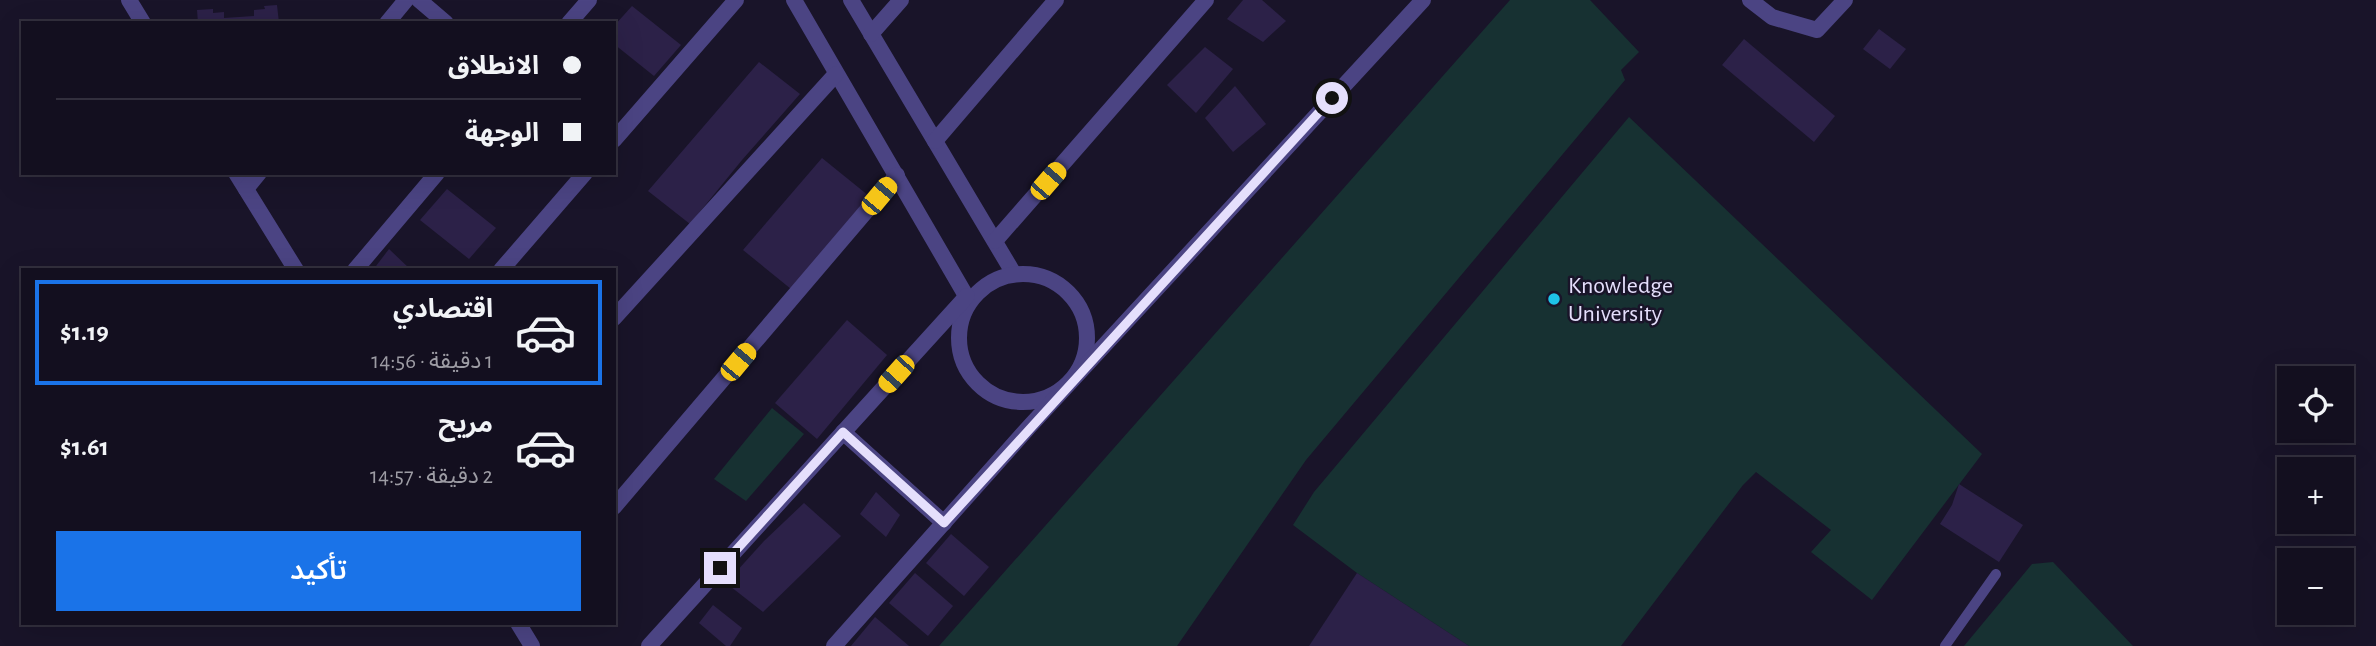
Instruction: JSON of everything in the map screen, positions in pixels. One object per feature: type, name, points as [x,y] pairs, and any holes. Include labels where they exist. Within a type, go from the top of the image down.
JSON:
[{"type":"street","points":[[129,0],[142,21]]},
{"type":"street","points":[[389,21],[406,0]]},
{"type":"street","points":[[419,0],[444,21]]},
{"type":"street","points":[[571,21],[589,0]]},
{"type":"street","points":[[616,138],[736,0]]},
{"type":"street","points":[[649,646],[843,432],[968,299],[989,283],[1014,274],[1035,274],[1055,281],[1071,294],[1083,311],[1088,331],[1087,352],[1079,371],[1066,387],[1048,398],[1028,403],[1008,401],[989,393],[973,379],[962,361],[958,341],[968,299],[794,0]]},
{"type":"street","points":[[851,0],[1014,274]]},
{"type":"street","points":[[872,34],[901,0]]},
{"type":"street","points":[[935,141],[1056,0]]},
{"type":"street","points":[[995,241],[1206,0]]},
{"type":"street","points":[[834,646],[1066,387],[1423,0]]},
{"type":"street","points":[[1750,0],[1772,17],[1817,30],[1846,0]]},
{"type":"street","points":[[616,316],[835,74]]},
{"type":"street","points":[[237,175],[295,268]]},
{"type":"street","points":[[246,189],[258,175]]},
{"type":"street","points":[[357,268],[435,175]]},
{"type":"street","points":[[503,268],[583,175]]},
{"type":"street","points":[[616,505],[897,175]]},
{"type":"street","points":[[843,432],[944,523]]},
{"type":"street","points":[[1945,646],[1996,575]]},
{"type":"street","points":[[518,625],[532,646]]},
{"type":"green space","points":[[1510,0],[1590,0],[1639,52],[1621,70],[1625,80],[1306,460],[1177,646],[939,646]]},
{"type":"green space","points":[[1629,117],[1982,454],[1872,600],[1811,552],[1831,530],[1756,472],[1743,485],[1621,646],[1469,646],[1357,573],[1293,525],[1314,492]]},
{"type":"green space","points":[[772,408],[804,434],[746,501],[714,479]]},
{"type":"green space","points":[[2053,562],[2133,646],[1964,646],[2032,564]]},
{"type":"building","points":[[1243,0],[1262,0],[1286,21],[1263,42],[1227,19]]},
{"type":"building","points":[[277,5],[279,21],[198,21],[197,10],[213,9],[213,13],[224,12],[224,18],[254,16],[254,10],[265,9],[264,6]]},
{"type":"building","points":[[632,6],[681,45],[654,76],[616,46],[616,24]]},
{"type":"building","points":[[1879,29],[1906,49],[1890,69],[1863,49]]},
{"type":"building","points":[[1744,39],[1835,116],[1814,142],[1722,65]]},
{"type":"building","points":[[1205,47],[1233,69],[1196,113],[1167,85]]},
{"type":"building","points":[[759,62],[800,94],[690,224],[648,191]]},
{"type":"building","points":[[1235,86],[1266,124],[1233,152],[1205,118]]},
{"type":"building","points":[[822,158],[869,196],[791,289],[743,250]]},
{"type":"building","points":[[447,189],[496,228],[469,259],[420,220]]},
{"type":"building","points":[[389,249],[409,268],[375,268]]},
{"type":"building","points":[[847,320],[887,355],[817,439],[775,403]]},
{"type":"building","points":[[1959,484],[2023,525],[1999,562],[1940,524],[1952,505]]},
{"type":"building","points":[[876,492],[900,515],[886,537],[860,514]]},
{"type":"building","points":[[804,503],[841,536],[763,612],[726,583],[764,541]]},
{"type":"building","points":[[951,534],[989,567],[964,596],[926,563]]},
{"type":"building","points":[[915,573],[953,606],[928,636],[889,603]]},
{"type":"building","points":[[1357,573],[1469,646],[1309,646]]},
{"type":"building","points":[[713,605],[742,628],[730,646],[726,646],[699,623]]},
{"type":"building","points":[[875,617],[909,646],[851,646]]},
{"type":"place","name":"Knowledge University","points":[[1554,299]]},
{"type":"route","points":[[720,568],[843,432],[944,523],[1332,98]]}]
